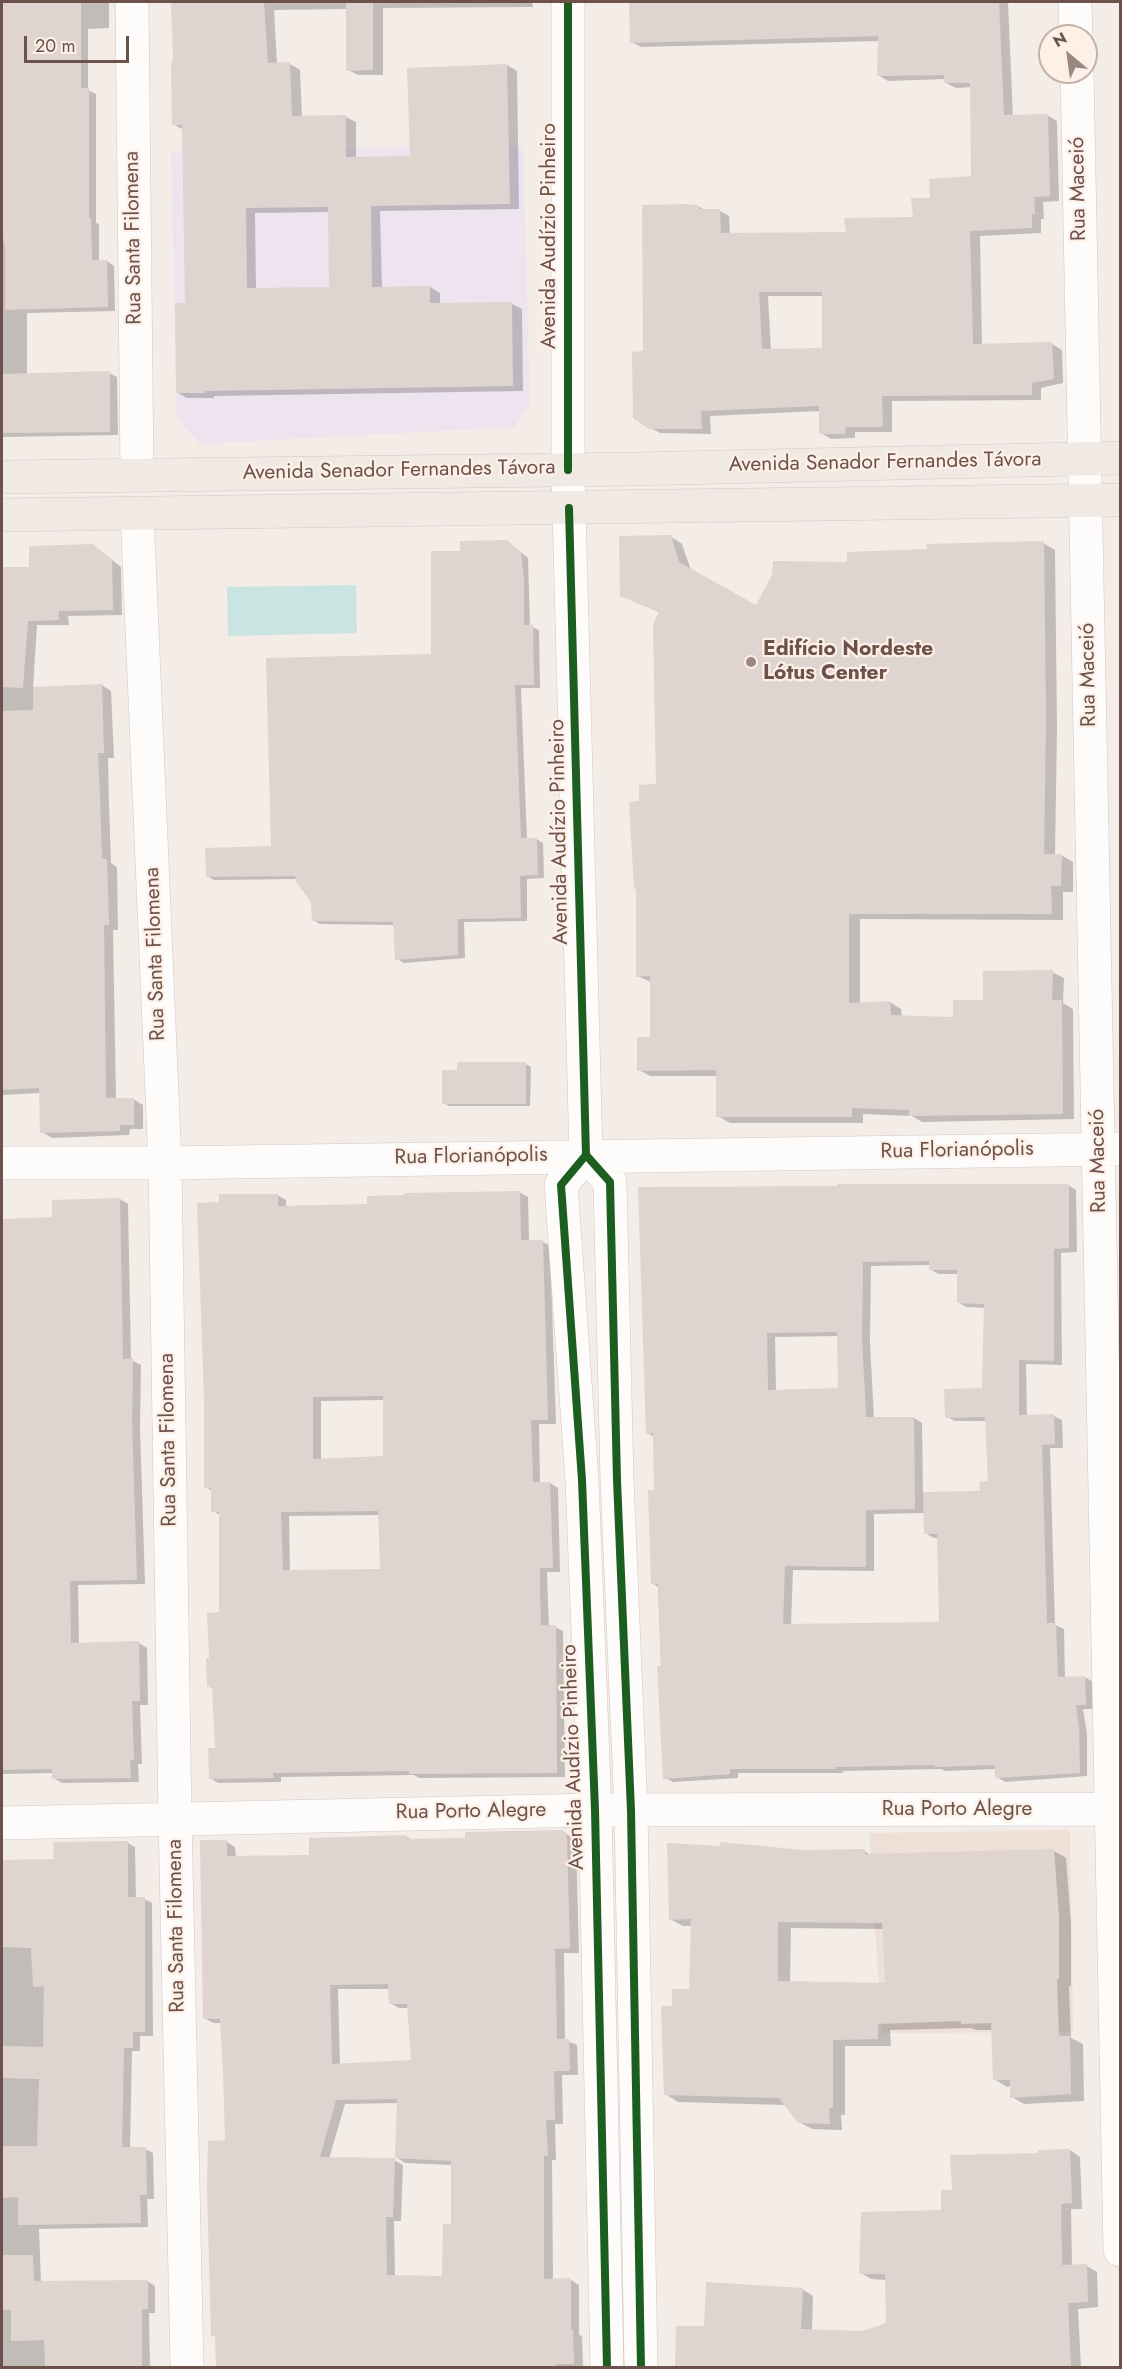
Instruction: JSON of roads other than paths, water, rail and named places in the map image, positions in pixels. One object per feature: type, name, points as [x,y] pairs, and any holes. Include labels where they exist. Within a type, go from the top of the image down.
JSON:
[{"type":"main road","name":"Avenida Senador Fernandes Távora","points":[[2,477],[568,470],[1120,458]]},
{"type":"main road","name":"Avenida Senador Fernandes Távora","points":[[2,515],[1120,500]]},
{"type":"street","name":"Rua Santa Filomena","points":[[132,2],[137,474]]},
{"type":"street","name":"Avenida Audízio Pinheiro","points":[[568,2],[568,470],[586,1155],[561,1185],[582,1480],[587,1599],[595,1810],[607,2367]]},
{"type":"street","points":[[1075,2],[1076,24]]},
{"type":"street","name":"Rua Maceió","points":[[1077,84],[1083,459],[1110,1149],[1120,2250]]},
{"type":"street","name":"Rua Santa Filomena","points":[[137,513],[165,1163],[175,1818],[187,2367]]},
{"type":"street","name":"Rua Florianópolis","points":[[2,1163],[165,1163],[1110,1149]]},
{"type":"street","points":[[586,1155],[610,1182],[617,1480],[631,1811],[641,2367]]},
{"type":"street","points":[[582,1480],[617,1480]]},
{"type":"street","points":[[587,1599],[622,1599]]},
{"type":"street","name":"Rua Porto Alegre","points":[[2,1823],[595,1810],[1117,1809]]},
{"type":"street","points":[[605,2241],[639,2241]]},
{"type":"water","points":[[356,585],[357,633],[228,636],[227,587]]},
{"type":"place","name":"Edifício Nordeste Lótus Center","points":[[751,662]]}]
